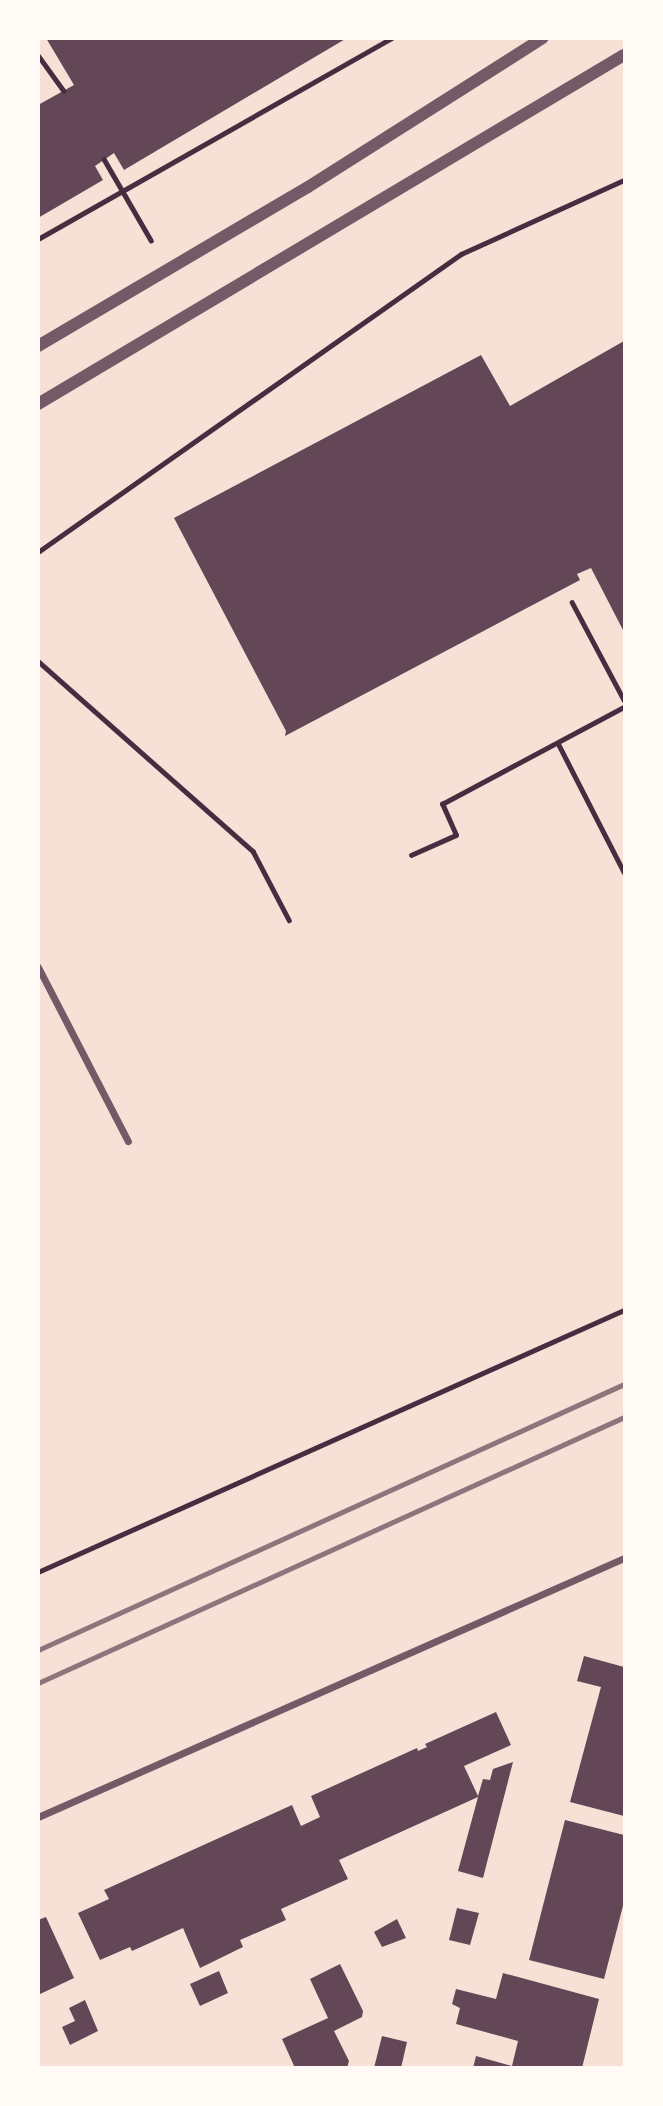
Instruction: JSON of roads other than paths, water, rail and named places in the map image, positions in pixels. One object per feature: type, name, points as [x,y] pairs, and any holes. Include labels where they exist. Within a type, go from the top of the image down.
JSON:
[{"type":"street","points":[[38,346],[307,187],[543,38]]},
{"type":"street","points":[[38,404],[625,55]]},
{"type":"street","points":[[38,967],[128,1141]]},
{"type":"street","points":[[38,1817],[625,1558]]},
{"type":"railway","points":[[38,1650],[624,1384]]},
{"type":"railway","points":[[38,1683],[624,1417]]}]
